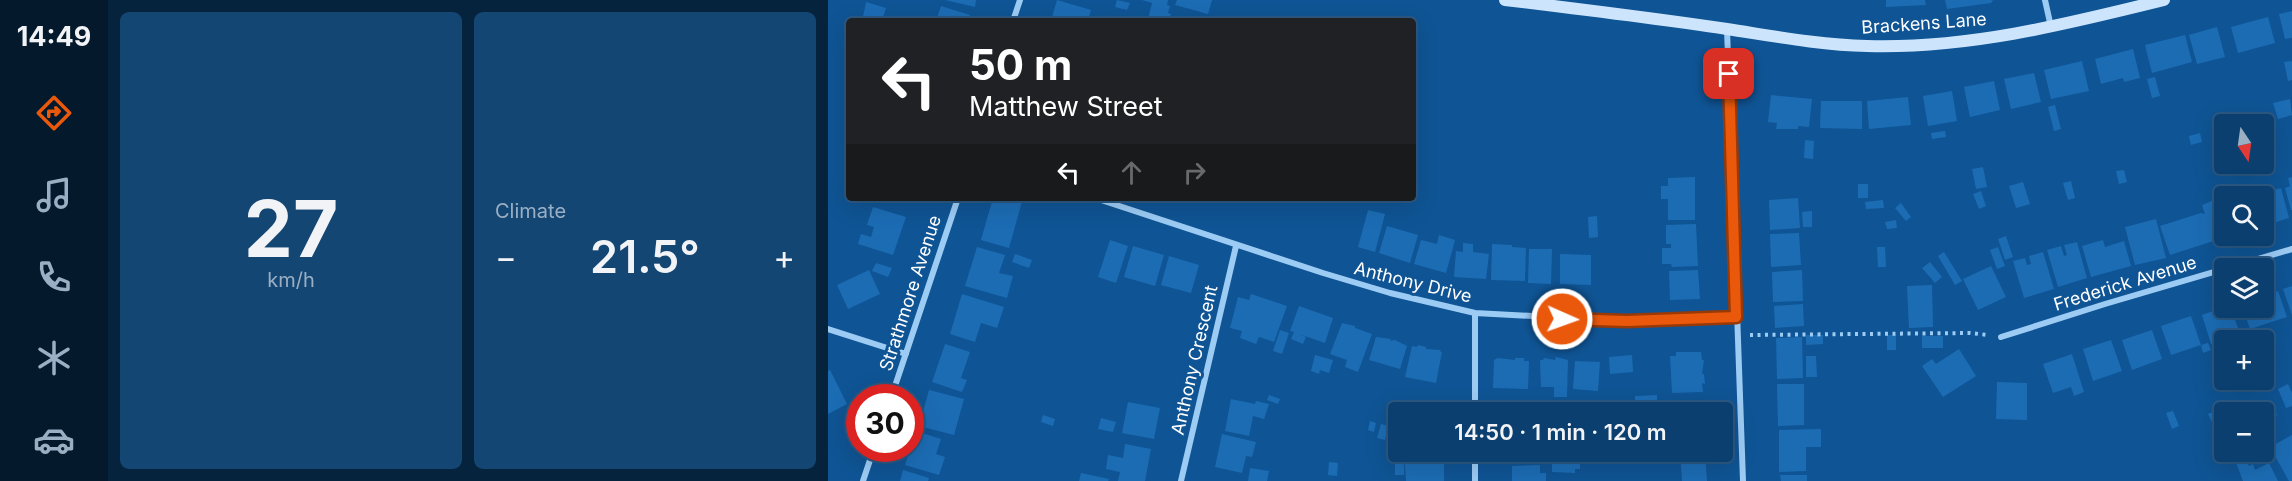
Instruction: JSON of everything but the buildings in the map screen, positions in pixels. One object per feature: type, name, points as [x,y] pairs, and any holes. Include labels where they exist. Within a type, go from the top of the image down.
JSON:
[{"type":"street","points":[[1014,18],[1020,0]]},
{"type":"street","name":"Brackens Lane","points":[[1505,0],[1843,45],[1888,46],[1947,42],[2051,27],[2164,0]]},
{"type":"street","points":[[2045,0],[2051,27]]},
{"type":"street","points":[[1727,29],[1743,481]]},
{"type":"street","name":"Strathmore Avenue","points":[[896,384],[957,201]]},
{"type":"street","name":"Anthony Drive","points":[[1104,201],[1236,246],[1390,293],[1475,313],[1627,321],[1736,317]]},
{"type":"street","name":"Anthony Crescent","points":[[1181,481],[1236,246]]},
{"type":"street","name":"Frederick Avenue","points":[[2001,337],[2292,249]]},
{"type":"street","points":[[1475,313],[1475,402]]},
{"type":"street","points":[[828,329],[906,354]]},
{"type":"street","points":[[863,481],[869,462]]},
{"type":"street","points":[[1475,462],[1475,481]]},
{"type":"path","points":[[1737,335],[1970,333],[2001,337]]},
{"type":"route","points":[[1562,319],[1627,321],[1736,317],[1729,74]]}]
